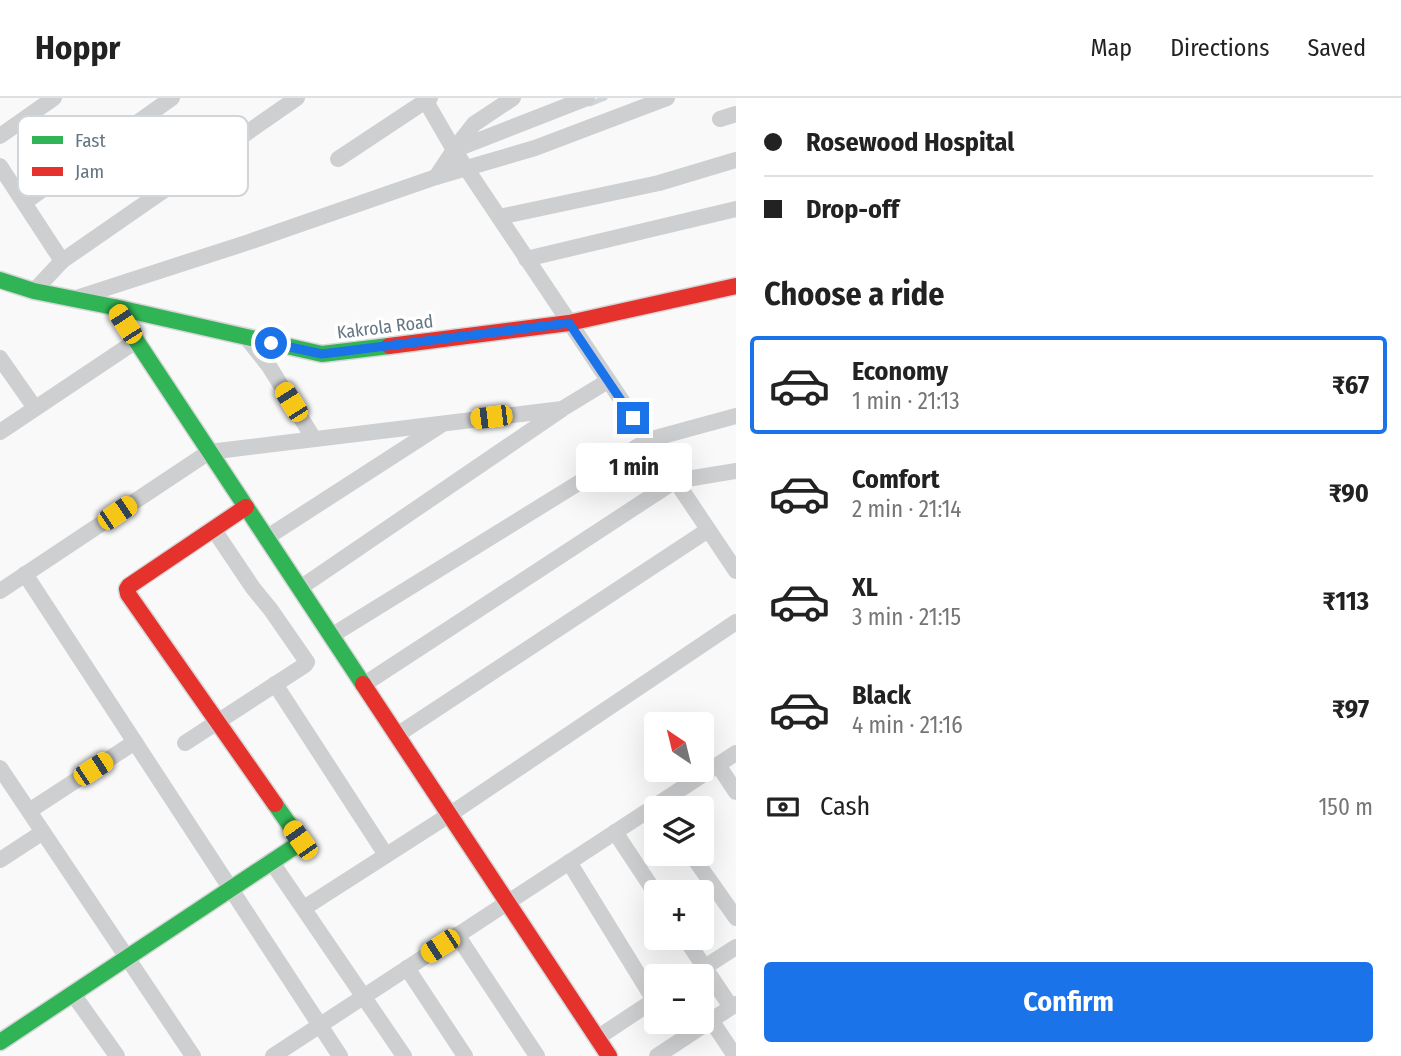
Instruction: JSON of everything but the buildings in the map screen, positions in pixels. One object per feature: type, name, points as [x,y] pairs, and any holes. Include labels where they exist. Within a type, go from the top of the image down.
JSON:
[{"type":"street","points":[[147,116],[172,98]]},
{"type":"street","points":[[248,132],[297,98]]},
{"type":"street","points":[[436,177],[474,124],[513,98]]},
{"type":"street","points":[[454,150],[587,98]]},
{"type":"street","points":[[338,159],[426,99],[454,150],[736,571]]},
{"type":"street","points":[[71,299],[249,242],[436,177],[535,148],[662,99]]},
{"type":"street","points":[[27,116],[49,100]]},
{"type":"street","points":[[0,136],[18,123]]},
{"type":"street","points":[[499,217],[659,183],[736,160]]},
{"type":"street","points":[[0,166],[18,192]]},
{"type":"street","points":[[21,196],[62,261]]},
{"type":"street","points":[[25,202],[33,196]]},
{"type":"street","points":[[34,291],[62,261],[156,196]]},
{"type":"street","points":[[526,259],[736,209]]},
{"type":"street","name":"Kakrola Road","points":[[0,279],[34,291],[322,354],[569,323],[736,286]]},
{"type":"street","points":[[114,307],[609,1056]]},
{"type":"street","points":[[246,337],[269,366],[314,439]]},
{"type":"street","points":[[0,432],[136,341]]},
{"type":"street","points":[[0,358],[35,408]]},
{"type":"street","points":[[300,588],[562,409],[608,382]]},
{"type":"street","points":[[0,591],[209,452],[562,409]]},
{"type":"street","points":[[331,636],[648,440],[736,416]]},
{"type":"street","points":[[266,538],[443,423]]},
{"type":"street","points":[[363,685],[675,481],[736,471]]},
{"type":"street","points":[[0,1042],[300,842],[127,589],[246,507]]},
{"type":"street","points":[[185,743],[305,665],[306,660],[214,530]]},
{"type":"street","points":[[397,735],[708,530]]},
{"type":"street","points":[[25,574],[340,1056]]},
{"type":"street","points":[[304,908],[449,815],[736,622]]},
{"type":"street","points":[[275,684],[386,855]]},
{"type":"street","points":[[29,811],[135,742]]},
{"type":"street","points":[[674,796],[736,753]]},
{"type":"street","points":[[718,765],[736,792]]},
{"type":"street","points":[[0,768],[193,1056]]},
{"type":"street","points":[[273,1056],[644,815]]},
{"type":"street","points":[[0,860],[43,832]]},
{"type":"street","points":[[615,832],[647,880]]},
{"type":"street","points":[[271,861],[404,1056]]},
{"type":"street","points":[[569,862],[644,982]]},
{"type":"street","points":[[699,866],[736,918]]},
{"type":"street","points":[[457,935],[537,1056]]},
{"type":"street","points":[[710,964],[736,947]]},
{"type":"street","points":[[407,968],[465,1056]]},
{"type":"street","points":[[714,987],[733,1005],[714,1018]]},
{"type":"street","points":[[73,994],[117,1056]]},
{"type":"street","points":[[597,1038],[644,1007]]},
{"type":"street","points":[[714,1024],[736,1056]]},
{"type":"street","points":[[666,1054],[692,1034]]},
{"type":"waterway","points":[[590,104],[605,98]]},
{"type":"traffic: fast","points":[[0,280],[34,291],[322,354],[389,346]]},
{"type":"traffic: fast","points":[[114,307],[363,684]]},
{"type":"traffic: fast","points":[[0,1042],[300,843],[275,804]]},
{"type":"traffic: jam","points":[[389,346],[569,323],[736,286]]},
{"type":"traffic: jam","points":[[246,507],[127,589],[275,804]]},
{"type":"traffic: jam","points":[[363,684],[609,1056]]},
{"type":"route","points":[[271,343],[322,354],[569,323],[633,418]]}]
